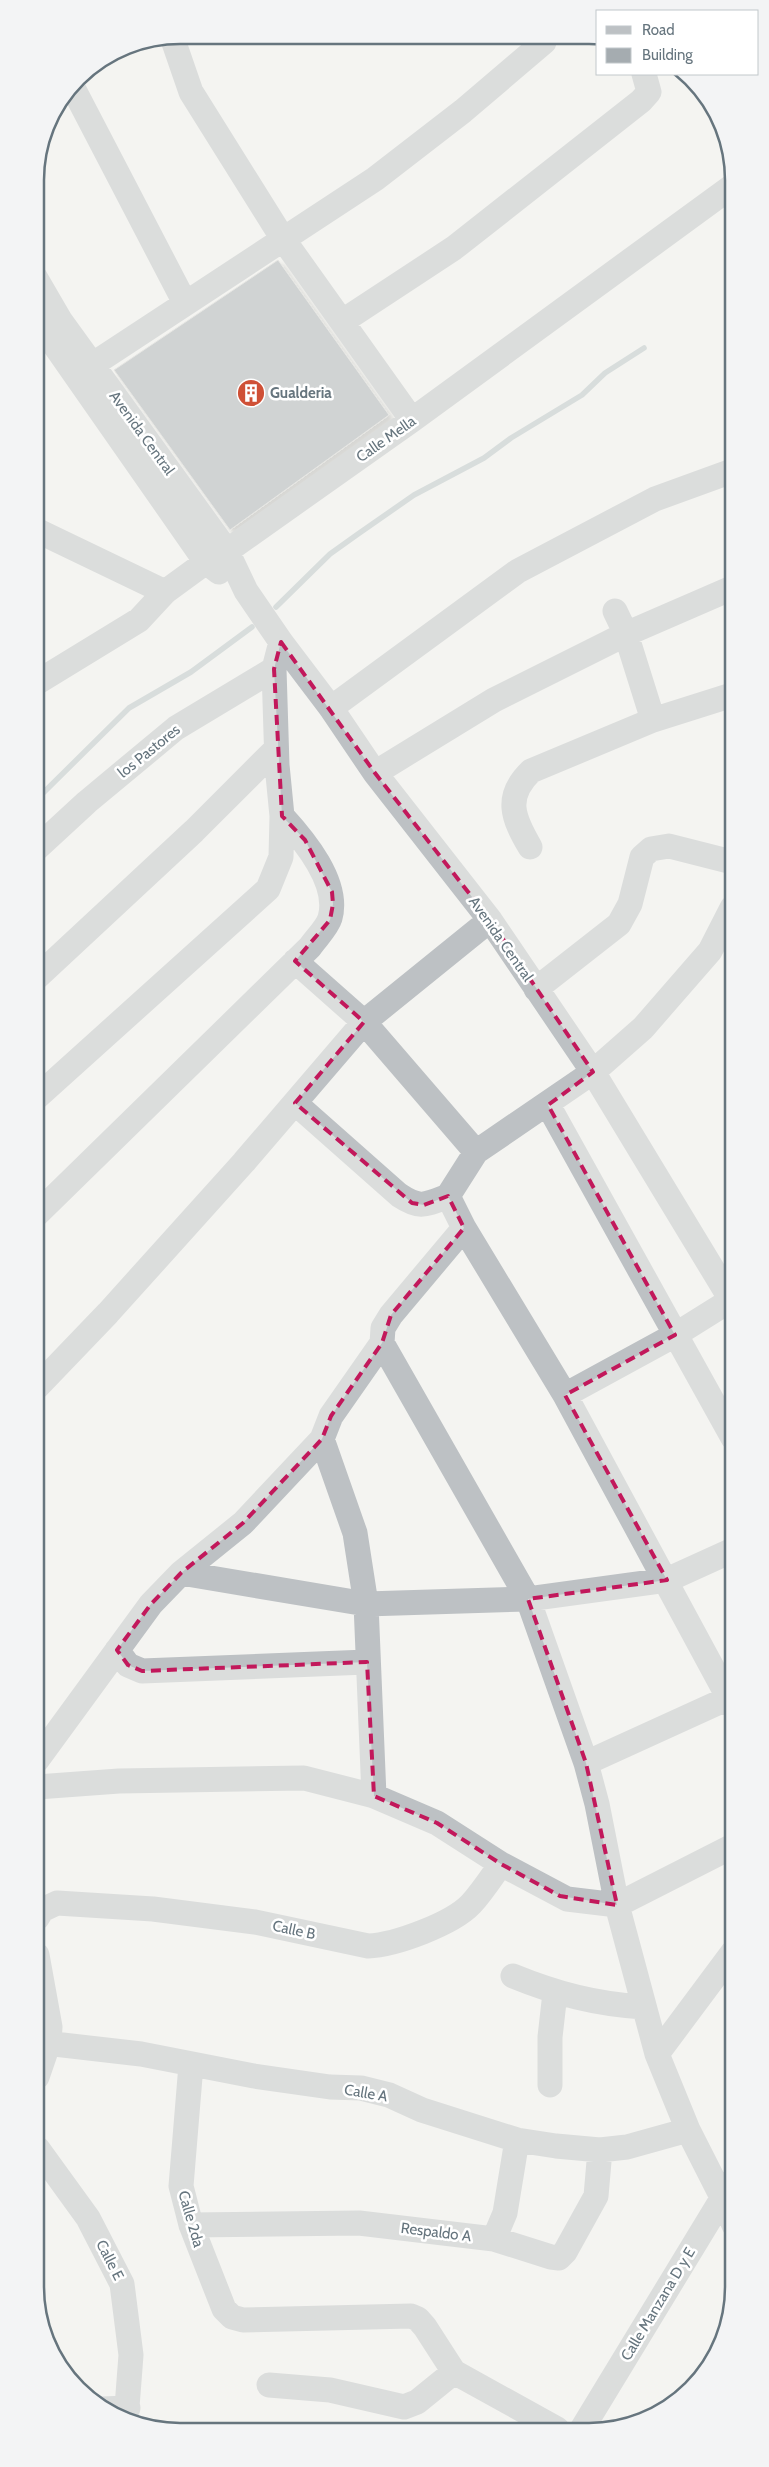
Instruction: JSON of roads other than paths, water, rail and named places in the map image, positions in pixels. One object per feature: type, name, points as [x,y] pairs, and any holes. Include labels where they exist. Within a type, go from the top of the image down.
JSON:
[{"type":"street","points":[[175,44],[191,92],[283,238],[412,420]]},
{"type":"street","points":[[92,365],[374,179],[463,111],[542,44]]},
{"type":"street","points":[[343,321],[454,248],[641,101],[649,92],[644,75]]},
{"type":"street","points":[[76,93],[185,303]]},
{"type":"street","name":"Calle Mella","points":[[44,677],[139,620],[165,592],[412,420],[725,191]]},
{"type":"street","name":"Avenida Central","points":[[44,292],[60,320],[92,365],[216,556]]},
{"type":"street","name":"Avenida Central","points":[[44,333],[216,556],[246,591],[281,642],[332,708],[375,773],[490,920],[593,1072],[725,1290]]},
{"type":"street","points":[[332,708],[518,571],[655,500],[725,474]]},
{"type":"street","points":[[44,534],[165,592]]},
{"type":"street","points":[[375,773],[494,700],[626,634],[725,591]]},
{"type":"street","points":[[615,611],[626,634],[653,720]]},
{"type":"street","points":[[44,1091],[268,889],[281,856],[282,816],[276,749],[274,669],[281,642]]},
{"type":"street","name":"los Pastores","points":[[44,842],[87,802],[176,728],[274,669]]},
{"type":"street","points":[[530,847],[517,825],[513,811],[516,791],[522,780],[531,771],[653,720],[725,697]]},
{"type":"street","points":[[44,971],[194,831],[276,749]]},
{"type":"street","points":[[44,1208],[296,961],[330,920],[333,904],[332,892],[305,840],[282,816]]},
{"type":"street","points":[[536,989],[619,924],[630,904],[642,857],[651,849],[669,846],[725,860]]},
{"type":"street","points":[[44,1380],[108,1313],[295,1103],[364,1022],[490,920]]},
{"type":"street","points":[[295,1103],[398,1195],[412,1203],[424,1205],[448,1196],[476,1152],[593,1072],[642,1028],[710,951],[725,922]]},
{"type":"street","points":[[296,961],[364,1022],[476,1152]]},
{"type":"street","points":[[548,1104],[725,1424]]},
{"type":"street","points":[[448,1196],[464,1228],[565,1395],[725,1687]]},
{"type":"street","points":[[44,1750],[151,1604],[180,1573],[243,1523],[322,1439],[331,1416],[382,1343],[383,1328],[391,1315],[464,1228]]},
{"type":"street","points":[[565,1395],[675,1336],[725,1306]]},
{"type":"street","points":[[382,1343],[528,1599],[586,1763],[598,1804],[616,1905],[657,2054],[688,2130],[725,2184]]},
{"type":"street","points":[[322,1439],[355,1533],[366,1604],[374,1796]]},
{"type":"street","points":[[180,1573],[366,1604],[528,1599],[667,1580],[725,1554]]},
{"type":"street","points":[[117,1650],[128,1665],[142,1671],[367,1662]]},
{"type":"street","points":[[586,1763],[725,1703]]},
{"type":"street","points":[[44,1786],[119,1781],[304,1778],[374,1796],[437,1822],[501,1864],[568,1899],[616,1905],[725,1850]]},
{"type":"street","name":"Calle B","points":[[44,1909],[57,1903],[153,1909],[255,1922],[368,1946],[378,1946],[423,1932],[465,1909],[501,1864]]},
{"type":"street","points":[[657,2054],[725,1963]]},
{"type":"street","points":[[513,1976],[555,1993],[612,2005],[643,2007]]},
{"type":"street","points":[[44,1986],[50,2028],[44,2040]]},
{"type":"street","points":[[550,2084],[550,2037],[555,1993]]},
{"type":"street","name":"Calle A","points":[[44,2042],[141,2054],[190,2065],[330,2087],[361,2088],[389,2095],[422,2110],[517,2140],[556,2146],[600,2150],[627,2147],[688,2130]]},
{"type":"street","name":"Calle 2da","points":[[190,2065],[181,2186],[190,2225],[224,2309],[232,2317],[243,2320],[411,2316],[418,2319],[425,2328],[454,2372]]},
{"type":"street","points":[[494,2239],[505,2213],[517,2140]]},
{"type":"street","name":"Respaldo A","points":[[190,2225],[359,2223],[494,2239],[551,2258],[559,2258],[565,2252],[596,2196],[600,2150]]},
{"type":"street","name":"Calle E","points":[[44,2157],[88,2218],[122,2284],[131,2355],[127,2412]]},
{"type":"street","name":"Calle Manzana D y E","points":[[586,2423],[725,2193]]},
{"type":"street","points":[[269,2385],[330,2390],[404,2407],[417,2402],[454,2372],[546,2423]]},
{"type":"waterway","points":[[276,607],[330,554],[358,534],[414,495],[484,458],[511,438],[582,395],[605,373],[644,348]]},
{"type":"waterway","points":[[44,792],[129,708],[191,672],[252,627]]},
{"type":"place","name":"Gualderia","points":[[251,393]]}]
